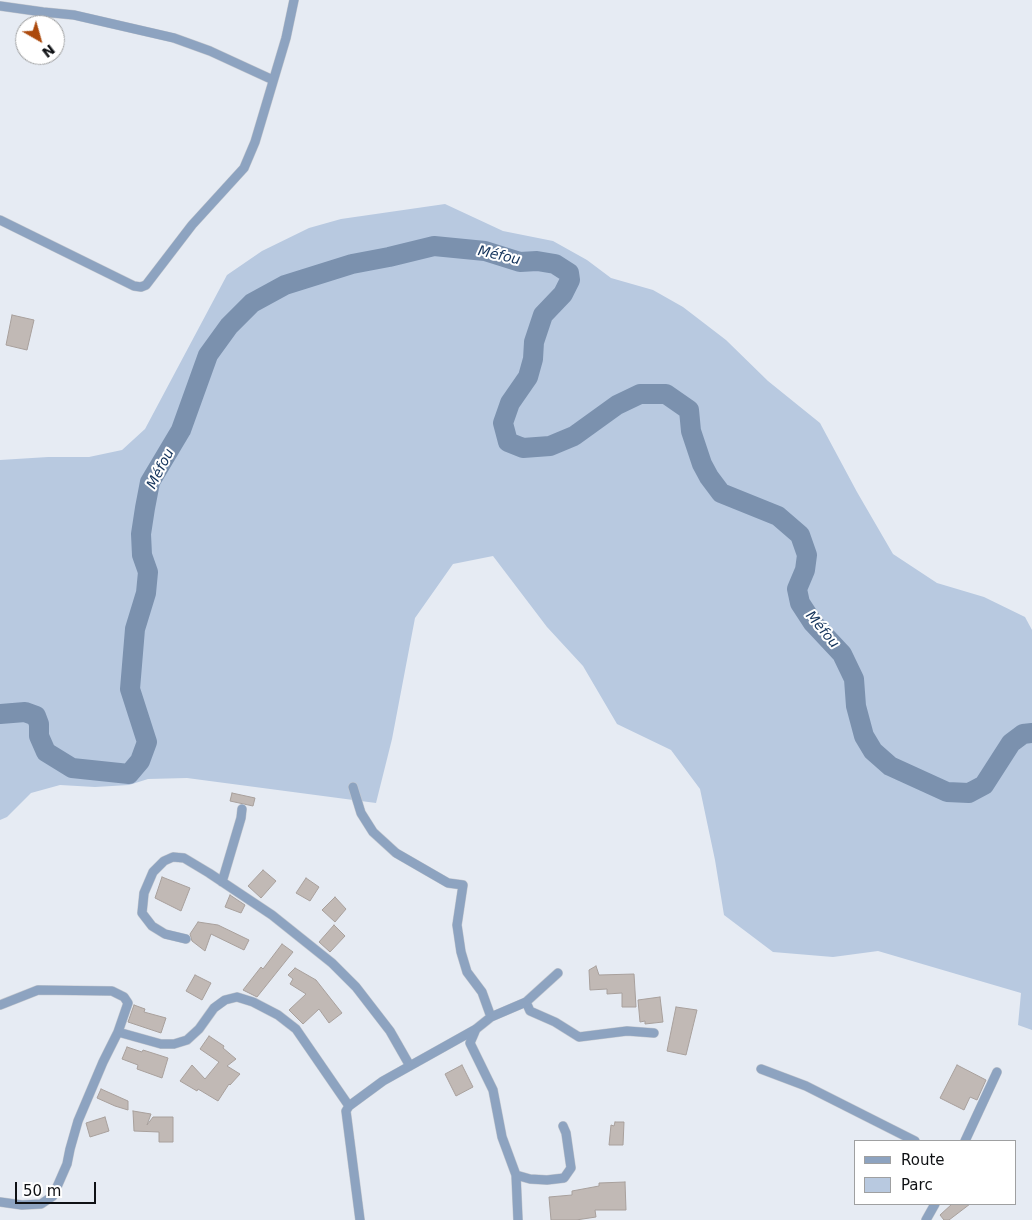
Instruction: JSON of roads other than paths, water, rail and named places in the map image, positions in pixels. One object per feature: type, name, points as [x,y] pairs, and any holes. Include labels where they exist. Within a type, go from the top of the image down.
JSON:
[{"type":"street","points":[[0,220],[134,286],[141,288],[146,285],[192,225],[244,168],[255,142],[286,38],[294,0]]},
{"type":"street","points":[[0,6],[74,14],[174,38],[273,80]]},
{"type":"street","points":[[353,787],[361,813],[373,832],[396,853],[448,883],[463,885],[457,925],[462,952],[467,972],[482,992],[492,1017]]},
{"type":"street","points":[[222,882],[242,809]]},
{"type":"street","points":[[186,939],[165,934],[152,926],[142,913],[144,893],[153,872],[164,861],[173,857],[184,858],[272,915],[332,963],[356,988],[390,1031],[410,1066]]},
{"type":"street","points":[[360,1220],[346,1111],[349,1106],[383,1081],[476,1029],[492,1017],[526,1002],[558,974]]},
{"type":"street","points":[[0,1004],[38,990],[112,990],[124,997],[128,1003],[118,1032],[78,1121],[67,1164],[53,1196],[41,1204],[22,1205],[0,1202]]},
{"type":"street","points":[[118,1032],[161,1044],[174,1044],[187,1040],[214,1008],[225,1000],[237,997],[253,1002],[278,1015],[296,1029],[349,1106]]},
{"type":"street","points":[[526,1002],[530,1010],[555,1022],[579,1037],[627,1031],[654,1032]]},
{"type":"street","points":[[476,1029],[470,1043],[493,1090],[502,1137],[516,1175],[518,1220]]},
{"type":"street","points":[[761,1069],[806,1086],[913,1140]]},
{"type":"street","points":[[965,1140],[997,1072]]},
{"type":"street","points":[[516,1175],[530,1179],[564,1178],[570,1168],[566,1133],[563,1126]]},
{"type":"street","points":[[926,1220],[934,1205]]},
{"type":"waterway","name":"Méfou","points":[[0,714],[25,712],[36,716],[39,724],[39,736],[46,752],[72,768],[129,774],[140,761],[147,742],[130,689],[135,629],[146,593],[148,572],[142,555],[141,534],[145,508],[150,482],[181,430],[208,355],[229,326],[252,303],[285,285],[352,264],[434,246],[485,251],[520,262],[537,261],[555,264],[569,273],[570,280],[563,294],[543,315],[534,342],[533,359],[528,377],[510,403],[503,423],[508,442],[523,448],[550,446],[574,436],[617,405],[640,394],[666,394],[689,410],[691,431],[702,464],[721,493],[778,516],[800,535],[807,555],[805,570],[797,589],[800,603],[813,623],[842,654],[854,679],[856,706],[864,736],[873,751],[890,766],[947,792],[969,793],[984,785],[1011,743],[1023,734],[1032,733]]}]
